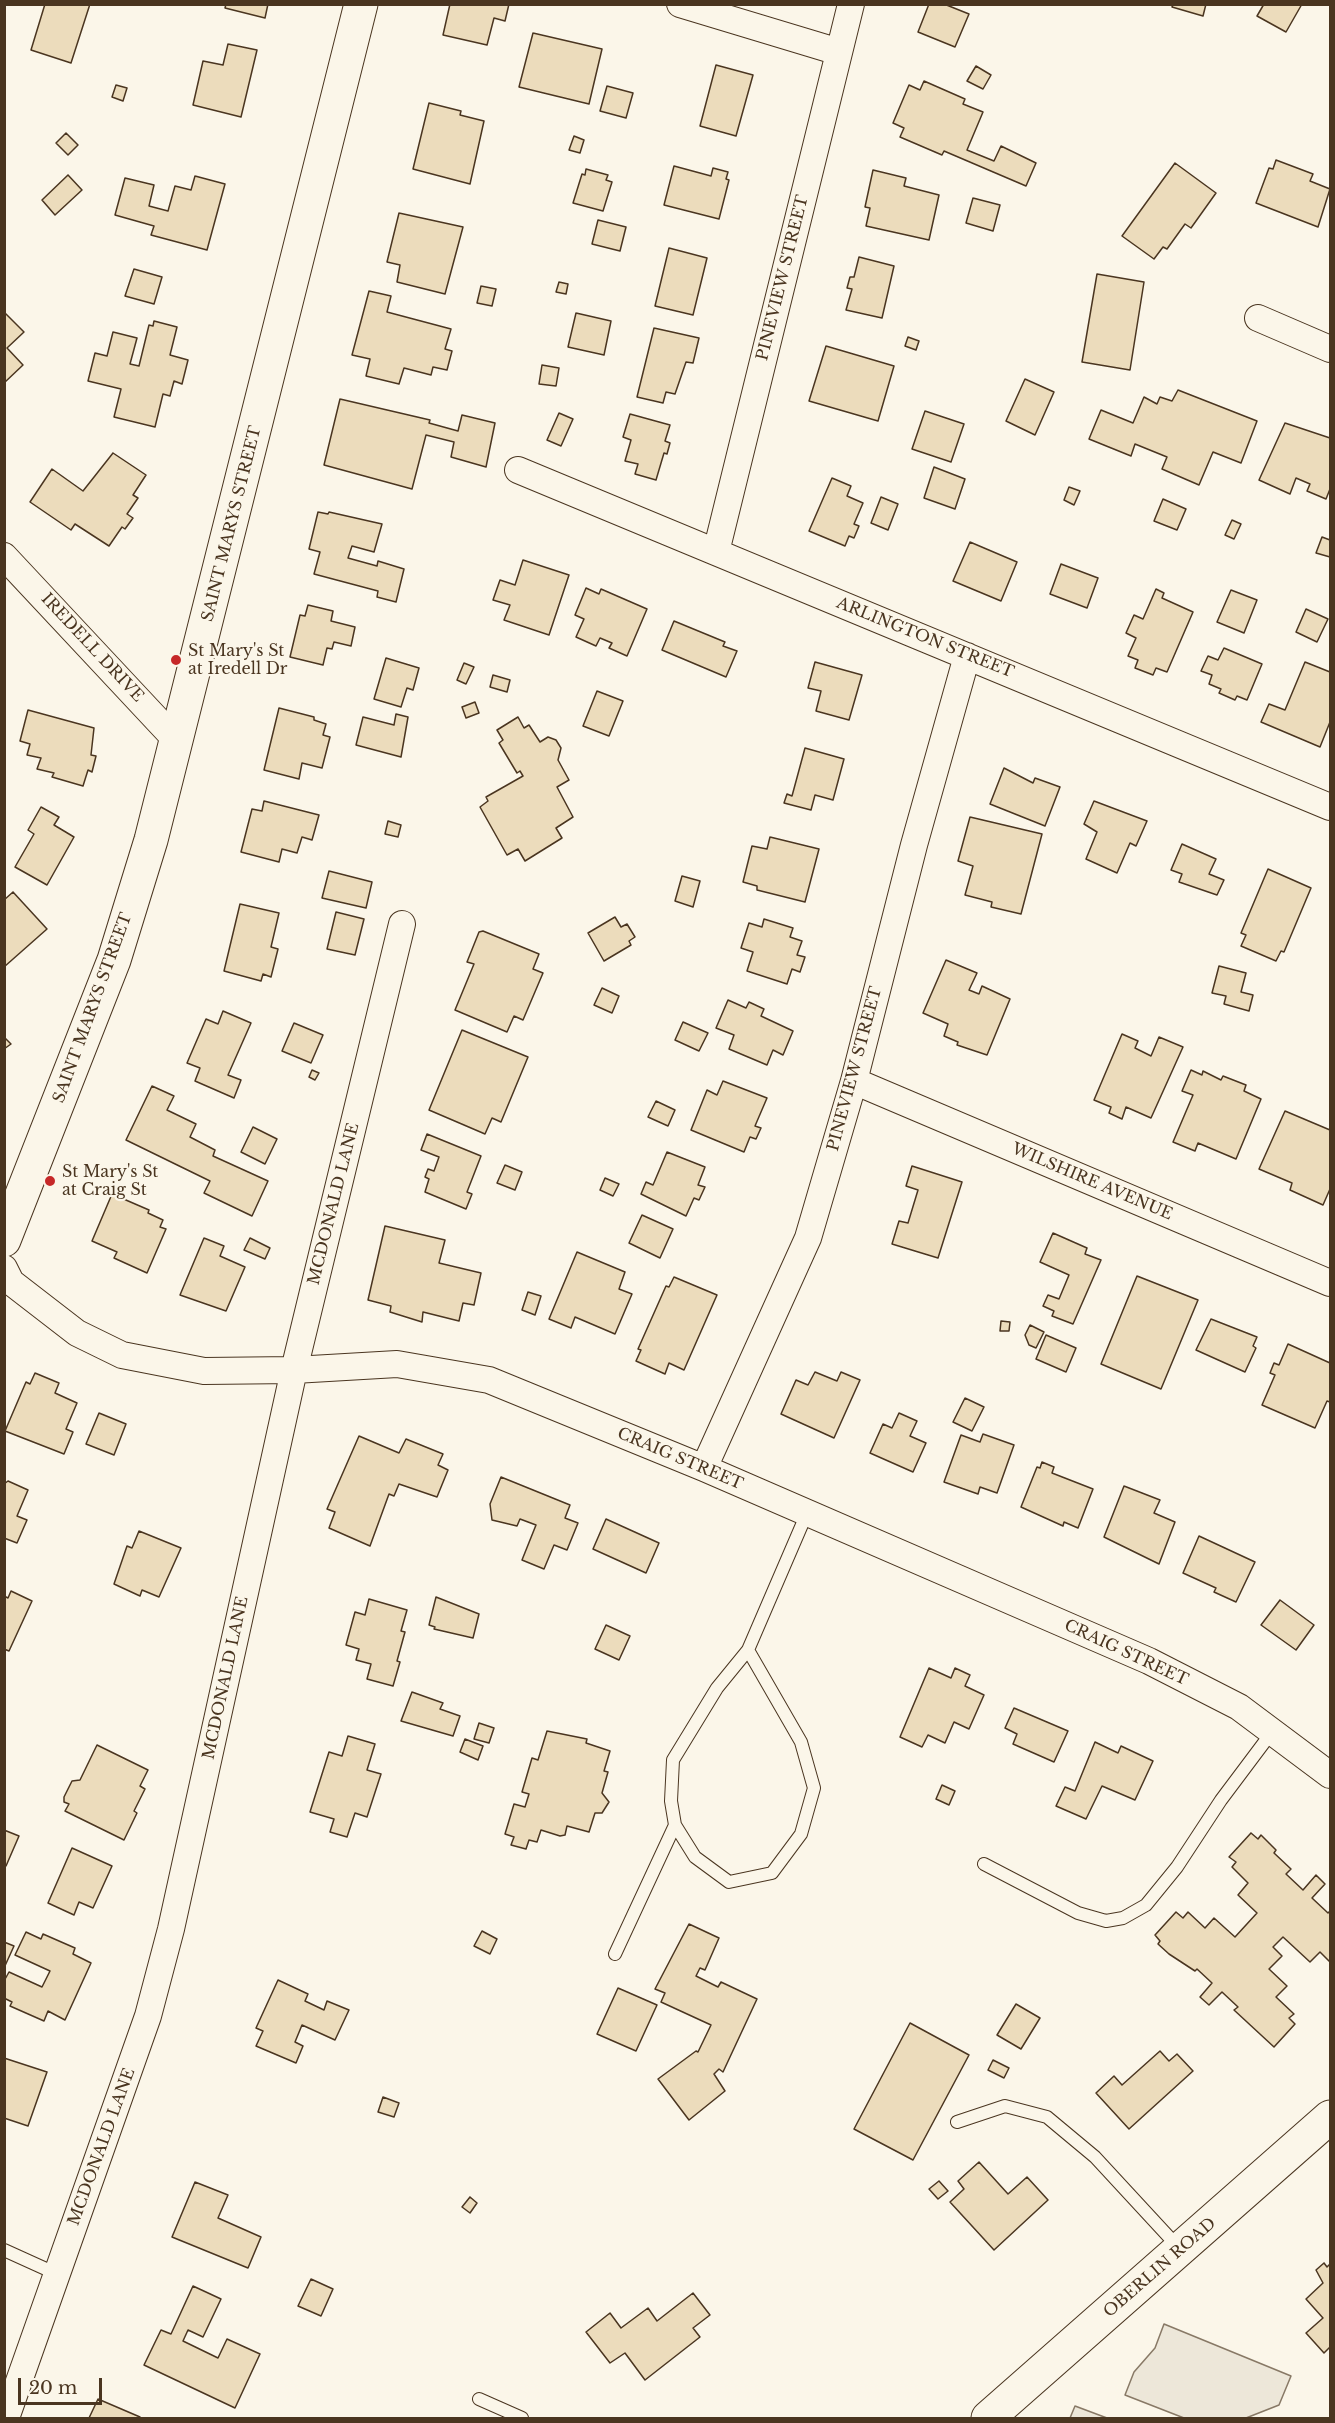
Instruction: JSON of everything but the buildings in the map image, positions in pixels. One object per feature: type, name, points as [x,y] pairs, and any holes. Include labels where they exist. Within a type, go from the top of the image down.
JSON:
[{"type":"main road","name":"SAINT MARYS STREET","points":[[4,1240],[114,960],[178,742],[361,4]]},
{"type":"main road","name":"OBERLIN ROAD","points":[[988,2418],[1330,2117]]},
{"type":"street","points":[[680,4],[839,52]]},
{"type":"street","name":"PINEVIEW STREET","points":[[716,552],[850,4]]},
{"type":"street","points":[[1258,318],[1330,349]]},
{"type":"street","name":"ARLINGTON STREET","points":[[518,470],[1330,807]]},
{"type":"street","name":"IREDELL DRIVE","points":[[4,556],[157,716],[178,742]]},
{"type":"street","name":"PINEVIEW STREET","points":[[704,1468],[808,1238],[854,1081],[914,845],[967,656]]},
{"type":"street","name":"MCDONALD LANE","points":[[6,2418],[148,2016],[171,1929],[294,1370],[402,924]]},
{"type":"street","name":"WILSHIRE AVENUE","points":[[854,1081],[1330,1283]]},
{"type":"street","name":"CRAIG STREET","points":[[4,1268],[11,1282],[77,1333],[122,1355],[204,1371],[294,1370],[397,1364],[489,1380],[704,1468],[1149,1661],[1239,1707],[1330,1775]]},
{"type":"lane","points":[[748,1650],[801,1743],[814,1788],[801,1834],[772,1873],[729,1882],[696,1857],[675,1825],[671,1801],[673,1760],[717,1688],[748,1650],[807,1513]]},
{"type":"lane","points":[[984,1864],[1078,1913],[1106,1921],[1123,1918],[1146,1905],[1177,1868],[1221,1800],[1272,1732]]},
{"type":"lane","points":[[615,1954],[675,1825]]},
{"type":"lane","points":[[957,2122],[1005,2106],[1047,2117],[1095,2157],[1181,2250]]},
{"type":"lane","points":[[4,2250],[57,2274]]},
{"type":"lane","points":[[478,2399],[522,2418]]},
{"type":"shaded area","points":[[1164,2324],[1291,2376],[1279,2405],[1246,2418],[1184,2418],[1125,2395],[1134,2372],[1155,2348]]},
{"type":"shaded area","points":[[1075,2406],[1107,2418],[1070,2418]]},
{"type":"place","name":"St Mary's St at Iredell Dr","points":[[176,660]]},
{"type":"place","name":"St Mary's St at Craig St","points":[[50,1181]]}]
